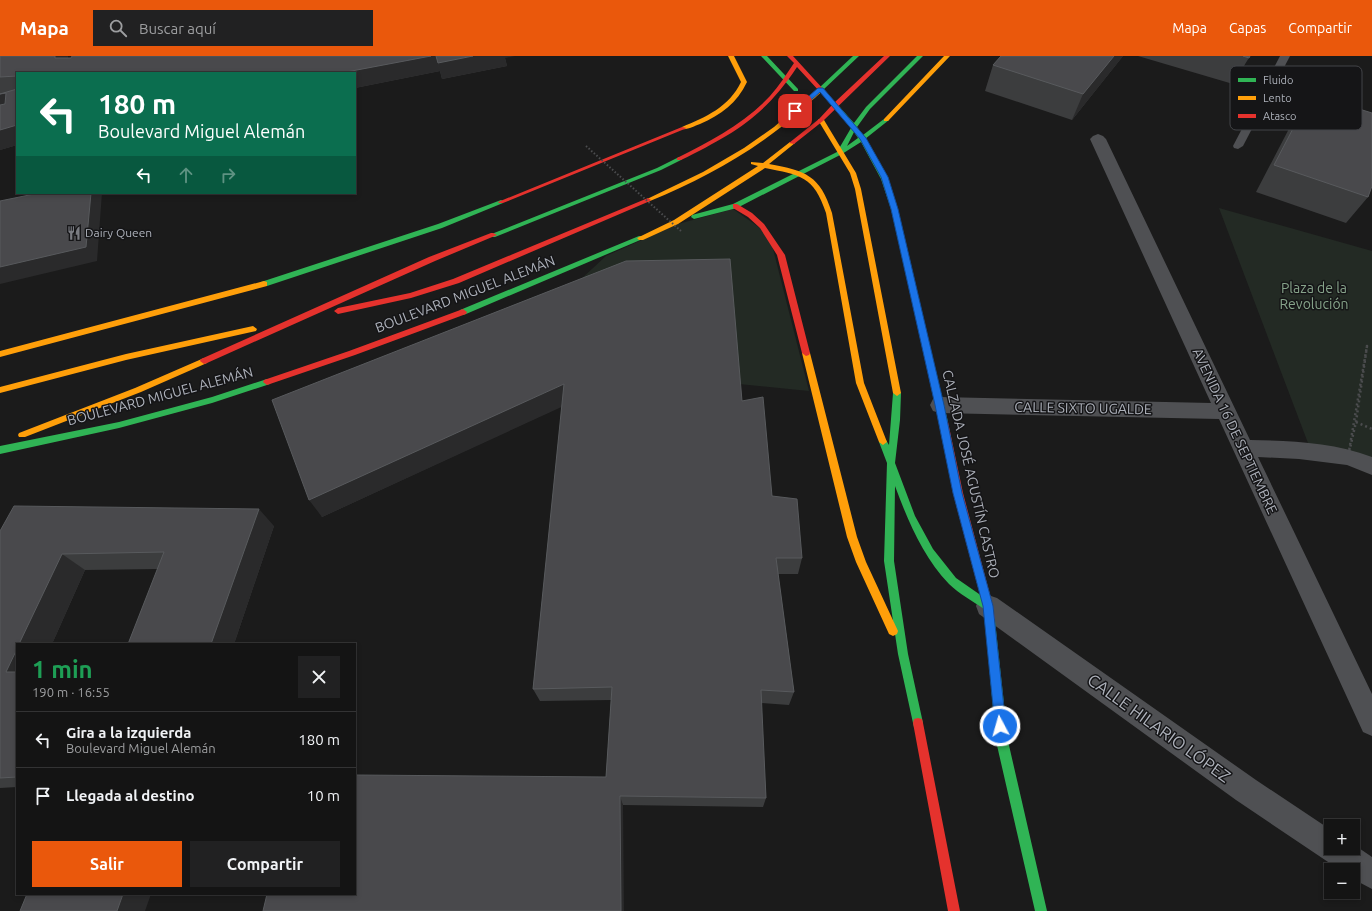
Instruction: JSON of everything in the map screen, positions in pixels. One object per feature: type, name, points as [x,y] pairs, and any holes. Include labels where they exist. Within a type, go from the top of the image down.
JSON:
[{"type":"main road","points":[[0,354],[281,279],[440,226],[704,120],[728,105],[740,93],[746,81],[731,56]]},
{"type":"main road","points":[[764,56],[769,67],[787,79],[813,111],[853,173],[858,189],[897,394],[896,420],[891,461],[890,561],[903,654],[921,737],[954,911]]},
{"type":"main road","points":[[769,67],[788,56]]},
{"type":"main road","name":"CALZADA JOSÉ AGUSTÍN CASTRO","points":[[788,56],[835,105],[863,138],[884,177],[894,209],[940,405],[958,493],[988,606],[1002,741],[1041,911]]},
{"type":"main road","name":"BOULEVARD MIGUEL ALEMÁN","points":[[0,450],[119,425],[212,400],[352,353],[452,316],[616,249],[676,222],[763,166],[813,111],[820,89],[856,56]]},
{"type":"main road","name":"BOULEVARD MIGUEL ALEMÁN","points":[[0,390],[70,370],[161,347],[293,321],[410,295],[456,281],[651,199],[704,174],[734,157],[762,138],[813,111],[835,105],[887,56]]},
{"type":"main road","points":[[840,153],[854,127],[868,108],[920,56]]},
{"type":"main road","points":[[676,222],[735,206],[799,172],[840,153],[882,124],[947,56]]},
{"type":"main road","points":[[0,443],[138,390],[432,260],[659,169],[719,139],[749,120],[773,97],[796,64]]},
{"type":"main road","points":[[734,157],[763,166],[799,172],[819,186],[825,196],[860,383],[873,420],[891,461],[911,517],[930,552],[953,581],[988,606]]},
{"type":"main road","points":[[552,213],[560,206],[566,192],[559,179]]},
{"type":"main road","points":[[735,206],[742,209],[763,226],[770,234],[781,255],[852,537],[861,562],[903,654]]},
{"type":"street","name":"AVENIDA 16 DE SEPTIEMBRE","points":[[1098,139],[1372,723]]},
{"type":"street","name":"CALLE SIXTO UGALDE","points":[[940,405],[1226,411]]},
{"type":"street","points":[[1244,448],[1299,450],[1348,457],[1372,466]]},
{"type":"street","name":"CALLE HILARIO LÓPEZ","points":[[988,606],[1246,790],[1324,842]]},
{"type":"street","name":"CALLE HILARIO LÓPEZ","points":[[1344,855],[1372,874]]},
{"type":"lane","points":[[1280,66],[1285,56]]},
{"type":"lane","points":[[1238,146],[1246,130]]},
{"type":"path","points":[[586,146],[682,232]]},
{"type":"path","points":[[1367,346],[1356,422],[1348,457],[1367,346]]},
{"type":"path","points":[[1356,422],[1372,429]]},
{"type":"green space","name":"Plaza de la Revolución","points":[[1219,208],[1372,251],[1372,467],[1308,443]]},
{"type":"green space","points":[[733,209],[760,228],[771,241],[809,391],[739,384],[580,280],[606,256],[678,224]]},
{"type":"building","points":[[0,56],[55,56],[55,58],[71,58],[72,56],[431,56],[346,72],[16,72],[16,76],[0,77]]},
{"type":"building","points":[[436,56],[473,56],[438,63]]},
{"type":"building","points":[[1001,56],[1114,56],[1083,94],[993,65]]},
{"type":"building","points":[[16,89],[16,125],[0,130],[0,105],[5,104],[6,93],[0,94]]},
{"type":"building","points":[[1362,110],[1372,113],[1372,186],[1368,197],[1274,165],[1292,130],[1362,130]]},
{"type":"building","points":[[34,194],[91,194],[86,247],[0,267],[0,201]]},
{"type":"building","points":[[730,259],[742,401],[763,397],[772,496],[797,499],[802,558],[776,558],[794,692],[761,690],[766,798],[620,796],[621,911],[263,911],[267,895],[356,895],[356,775],[606,777],[612,687],[533,689],[564,384],[309,500],[272,400],[626,261]]},
{"type":"building","points":[[14,506],[259,509],[211,643],[128,643],[164,552],[62,554],[19,643],[16,643],[16,651],[6,672],[16,672],[16,777],[0,778],[0,531]]},
{"type":"building","points":[[27,895],[123,895],[117,911],[20,911]]},
{"type":"traffic: fast","points":[[764,56],[796,90]]},
{"type":"traffic: fast","points":[[821,89],[856,56]]},
{"type":"traffic: fast","points":[[840,153],[854,127],[868,108],[920,56]]},
{"type":"traffic: fast","points":[[835,105],[864,141],[878,166],[889,193],[944,422]]},
{"type":"traffic: fast","points":[[694,217],[735,206],[840,153],[863,138],[886,120]]},
{"type":"traffic: fast","points":[[493,235],[659,169],[679,159]]},
{"type":"traffic: fast","points":[[264,284],[440,226],[501,202]]},
{"type":"traffic: fast","points":[[463,312],[641,238]]},
{"type":"traffic: fast","points":[[0,450],[119,425],[212,400],[267,382]]},
{"type":"traffic: fast","points":[[897,393],[896,420],[891,461],[889,561],[903,654],[918,723]]},
{"type":"traffic: fast","points":[[883,442],[911,517],[930,552],[953,581],[988,606]]},
{"type":"traffic: fast","points":[[990,621],[1002,741],[1041,911]]},
{"type":"traffic: slow","points":[[684,128],[702,121],[719,111],[740,91],[744,82],[731,56]]},
{"type":"traffic: slow","points":[[886,120],[947,56]]},
{"type":"traffic: slow","points":[[648,200],[706,173],[733,158],[776,128],[821,89]]},
{"type":"traffic: slow","points":[[821,120],[853,173],[858,189],[897,393]]},
{"type":"traffic: slow","points":[[641,238],[676,222],[763,166],[792,143]]},
{"type":"traffic: slow","points":[[753,163],[801,174],[818,187],[824,198],[829,213],[860,383],[883,442]]},
{"type":"traffic: slow","points":[[0,354],[264,284]]},
{"type":"traffic: slow","points":[[0,390],[126,357],[253,329]]},
{"type":"traffic: slow","points":[[806,353],[852,537],[861,562],[893,631]]},
{"type":"traffic: slow","points":[[22,435],[138,390],[204,361]]},
{"type":"traffic: jam","points":[[790,56],[835,105],[821,120],[792,143]]},
{"type":"traffic: jam","points":[[835,105],[887,56]]},
{"type":"traffic: jam","points":[[679,159],[731,131],[759,110],[772,97],[796,64]]},
{"type":"traffic: jam","points":[[501,202],[684,128]]},
{"type":"traffic: jam","points":[[338,311],[411,295],[456,281],[648,200]]},
{"type":"traffic: jam","points":[[735,206],[750,215],[762,226],[781,255],[806,353]]},
{"type":"traffic: jam","points":[[204,361],[432,259],[493,235]]},
{"type":"traffic: jam","points":[[267,382],[352,353],[463,312]]},
{"type":"traffic: jam","points":[[944,422],[958,493],[988,606],[990,621]]},
{"type":"traffic: jam","points":[[918,723],[954,911]]},
{"type":"place","name":"Dairy Queen","points":[[74,233]]},
{"type":"route","points":[[795,111],[820,89],[863,138],[884,177],[894,209],[940,405],[958,493],[988,606],[1000,726]]}]
